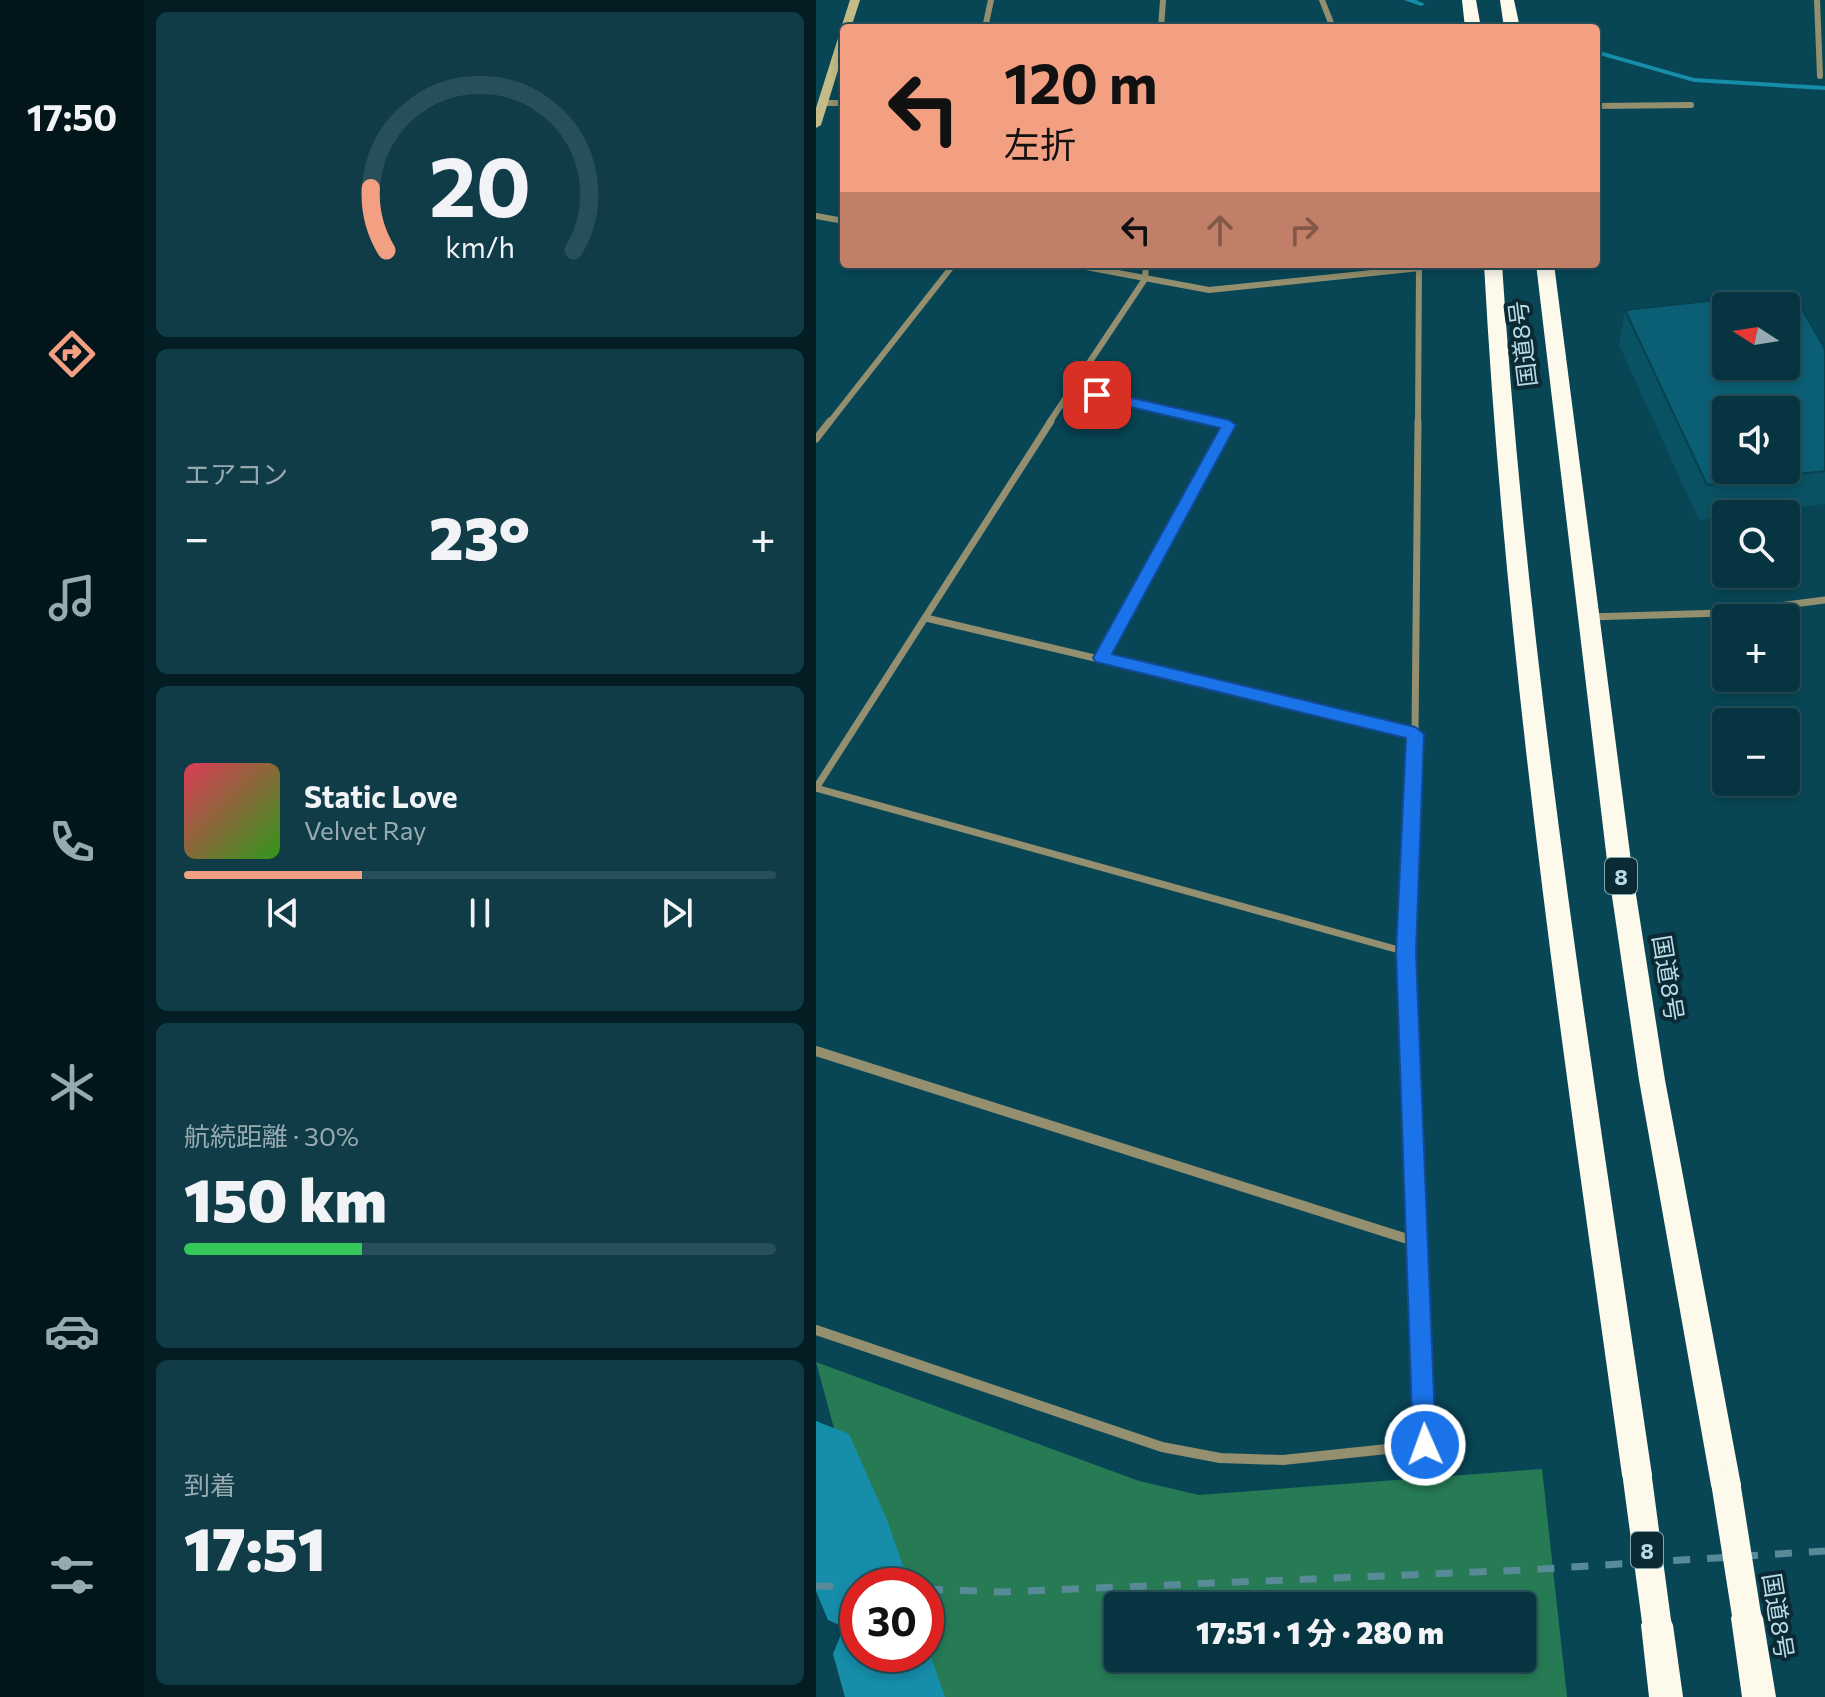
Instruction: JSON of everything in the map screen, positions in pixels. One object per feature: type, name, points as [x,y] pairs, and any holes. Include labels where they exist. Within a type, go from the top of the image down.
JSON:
[{"type":"highway","points":[[1469,0],[1472,24]]},
{"type":"highway","points":[[1507,0],[1511,24]]},
{"type":"highway","name":"国道8号","points":[[1493,268],[1504,430],[1553,878],[1666,1697]]},
{"type":"highway","name":"国道8号","points":[[1545,268],[1620,869],[1652,1080],[1726,1485],[1759,1697]]},
{"type":"street","points":[[847,24],[855,0]]},
{"type":"street","points":[[986,24],[991,0]]},
{"type":"street","points":[[1161,24],[1163,0]]},
{"type":"street","points":[[1322,0],[1331,24]]},
{"type":"street","points":[[1817,0],[1820,76]]},
{"type":"street","points":[[816,125],[840,47]]},
{"type":"street","points":[[822,103],[840,103]]},
{"type":"street","points":[[1600,106],[1691,105]]},
{"type":"street","points":[[816,216],[840,220]]},
{"type":"street","points":[[816,439],[951,268]]},
{"type":"street","points":[[1090,268],[1220,290],[1403,268]]},
{"type":"street","points":[[1146,268],[1145,279],[1071,389],[816,788],[1406,952]]},
{"type":"street","points":[[816,1330],[1162,1447],[1220,1458],[1283,1460],[1425,1445],[1406,952],[1415,734],[1420,268]]},
{"type":"street","points":[[1071,389],[1229,425],[1102,658]]},
{"type":"street","points":[[1588,617],[1722,613],[1825,600]]},
{"type":"street","points":[[926,618],[1415,734]]},
{"type":"street","points":[[816,1051],[1417,1242]]},
{"type":"green space","points":[[816,1362],[1139,1481],[1199,1495],[1542,1469],[1567,1697],[929,1697],[920,1672],[944,1672],[944,1568],[882,1568],[842,1458]]},
{"type":"building","points":[[1712,301],[1712,380],[1800,380],[1800,306],[1825,349],[1825,471],[1800,474],[1800,396],[1712,396],[1712,484],[1715,484],[1707,485],[1625,310]]},
{"type":"waterway","points":[[1408,0],[1421,4]]},
{"type":"waterway","points":[[1600,53],[1694,80],[1825,88]]},
{"type":"waterway","points":[[816,1467],[840,1520],[856,1568]]},
{"type":"waterway","points":[[887,1672],[895,1697]]},
{"type":"railway","points":[[944,1590],[1002,1592],[1525,1570],[1825,1551]]},
{"type":"railway","points":[[816,1586],[840,1587]]},
{"type":"route","points":[[1097,395],[1229,425],[1102,658],[1415,734],[1406,952],[1425,1445]]}]
